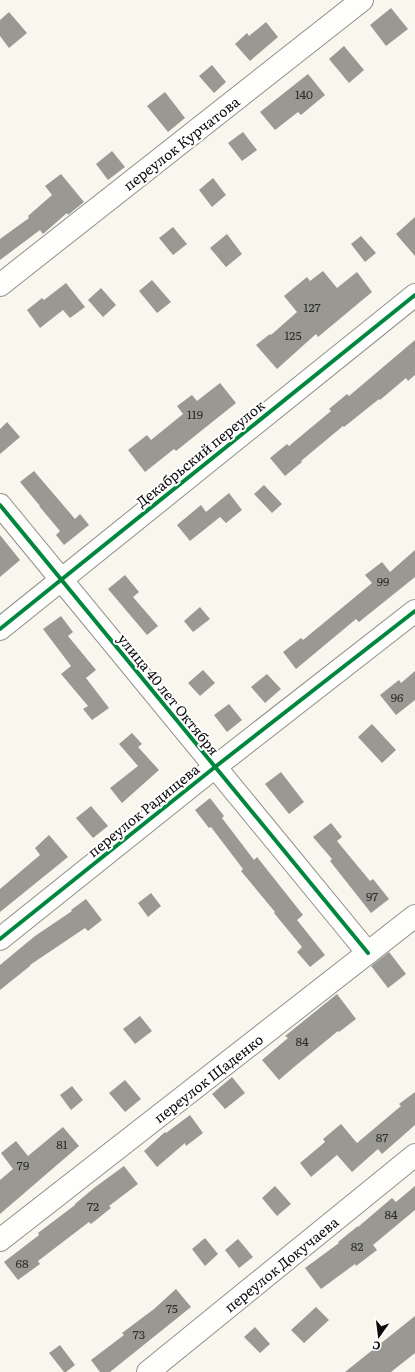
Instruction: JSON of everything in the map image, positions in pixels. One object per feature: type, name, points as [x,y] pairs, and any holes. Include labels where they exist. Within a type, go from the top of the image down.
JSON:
[{"type":"street","name":"переулок Курчатова","points":[[0,285],[362,0]]},
{"type":"street","name":"Декабрьский переулок","points":[[0,629],[415,295]]},
{"type":"street","name":"улица 40 лет Октября","points":[[0,505],[368,953]]},
{"type":"street","name":"переулок Радищева","points":[[0,939],[215,767],[415,611]]},
{"type":"street","name":"переулок Щаденко","points":[[0,1240],[415,916]]},
{"type":"street","name":"переулок Докучаева","points":[[148,1372],[415,1155]]},
{"type":"building","points":[[391,8],[408,29],[386,46],[370,25]]},
{"type":"building","points":[[9,12],[27,33],[9,48],[0,36],[0,20]]},
{"type":"building","points":[[266,22],[278,37],[250,61],[235,44],[247,33],[249,36]]},
{"type":"building","points":[[344,46],[364,70],[349,83],[329,59]]},
{"type":"building","points":[[212,65],[226,82],[214,93],[199,76]]},
{"type":"building","points":[[308,74],[325,95],[301,115],[298,112],[275,130],[260,112]]},
{"type":"building","points":[[165,92],[185,118],[168,132],[147,106]]},
{"type":"building","points":[[243,132],[257,150],[242,161],[228,143]]},
{"type":"building","points":[[112,151],[125,167],[108,180],[96,164]]},
{"type":"building","points":[[61,174],[84,202],[68,215],[67,213],[43,234],[40,230],[0,260],[0,239],[29,218],[28,216],[52,195],[45,186]]},
{"type":"building","points":[[213,178],[226,195],[212,207],[199,190]]},
{"type":"building","points":[[415,217],[415,256],[396,234]]},
{"type":"building","points":[[173,227],[187,244],[173,255],[159,238]]},
{"type":"building","points":[[227,234],[242,254],[226,267],[210,248]]},
{"type":"building","points":[[361,236],[376,253],[365,262],[351,244]]},
{"type":"building","points":[[323,271],[337,288],[357,272],[372,292],[318,337],[316,334],[277,369],[256,345],[270,334],[271,335],[297,312],[284,296],[307,277],[310,281]]},
{"type":"building","points":[[152,280],[171,302],[157,313],[139,291]]},
{"type":"building","points":[[66,283],[85,307],[70,318],[63,310],[40,328],[27,310],[42,298],[44,300]]},
{"type":"building","points":[[101,288],[116,305],[103,317],[88,300]]},
{"type":"building","points":[[415,340],[415,375],[408,381],[406,378],[380,400],[379,399],[344,427],[343,426],[285,476],[270,458],[287,444],[289,446],[331,411],[329,409],[347,394],[349,396]]},
{"type":"building","points":[[220,383],[236,403],[176,451],[174,449],[145,472],[128,450],[147,435],[151,440],[183,414],[177,406],[192,395],[197,401]]},
{"type":"building","points":[[7,422],[20,437],[0,454],[0,429]]},
{"type":"building","points":[[34,471],[75,519],[80,514],[89,525],[64,545],[56,535],[60,531],[20,482]]},
{"type":"building","points":[[264,485],[282,504],[272,513],[254,494]]},
{"type":"building","points":[[229,493],[242,510],[226,523],[220,517],[190,541],[177,525],[201,505],[206,512]]},
{"type":"building","points":[[0,535],[20,560],[0,577]]},
{"type":"building","points":[[415,550],[415,577],[359,622],[356,619],[296,669],[283,652],[301,638],[303,640],[372,583],[365,575],[382,562],[390,572]]},
{"type":"building","points":[[125,575],[139,592],[133,597],[158,626],[147,635],[108,589]]},
{"type":"building","points":[[200,607],[210,619],[193,632],[184,621]]},
{"type":"building","points":[[61,616],[73,632],[68,636],[96,670],[86,678],[109,708],[92,720],[83,709],[88,706],[61,674],[71,666],[43,629]]},
{"type":"building","points":[[203,670],[215,683],[200,696],[188,683]]},
{"type":"building","points":[[415,671],[415,700],[396,715],[380,695],[399,680],[401,683]]},
{"type":"building","points":[[267,674],[281,689],[265,703],[251,687]]},
{"type":"building","points":[[229,704],[242,720],[227,732],[214,715]]},
{"type":"building","points":[[372,724],[396,750],[382,763],[358,737]]},
{"type":"building","points":[[132,733],[142,744],[138,747],[159,770],[122,803],[110,788],[138,766],[119,744]]},
{"type":"building","points":[[281,772],[304,802],[289,814],[265,784]]},
{"type":"building","points":[[210,798],[224,816],[222,818],[254,860],[257,857],[303,915],[297,920],[325,955],[310,967],[297,952],[302,947],[241,871],[243,869],[211,827],[209,828],[195,810]]},
{"type":"building","points":[[91,806],[108,826],[93,838],[76,818]]},
{"type":"building","points":[[331,823],[342,837],[337,841],[370,881],[373,879],[389,899],[371,913],[330,861],[332,859],[313,837]]},
{"type":"building","points":[[49,835],[68,857],[0,912],[0,889],[40,855],[35,848]]},
{"type":"building","points":[[151,893],[161,906],[148,917],[138,903]]},
{"type":"building","points":[[86,899],[102,920],[88,931],[85,928],[30,965],[0,990],[0,965],[35,936],[72,911],[71,910]]},
{"type":"building","points":[[389,952],[406,974],[388,988],[371,966]]},
{"type":"building","points":[[337,994],[356,1019],[339,1032],[338,1031],[279,1080],[262,1060],[288,1038],[285,1036]]},
{"type":"building","points":[[140,1016],[152,1031],[135,1044],[123,1029]]},
{"type":"building","points":[[232,1077],[245,1093],[225,1109],[212,1094]]},
{"type":"building","points":[[125,1080],[141,1099],[125,1112],[109,1093]]},
{"type":"building","points":[[72,1086],[83,1100],[71,1110],[60,1095]]},
{"type":"building","points":[[415,1092],[415,1125],[382,1154],[378,1149],[352,1172],[337,1155],[311,1177],[300,1163],[325,1142],[323,1139],[341,1124],[357,1143],[401,1106],[399,1104]]},
{"type":"building","points":[[190,1115],[203,1133],[186,1146],[185,1143],[157,1167],[144,1151],[165,1132],[166,1133]]},
{"type":"building","points":[[63,1127],[79,1146],[0,1214],[0,1180],[13,1169],[1,1153],[16,1141],[28,1156]]},
{"type":"building","points":[[124,1166],[138,1184],[109,1206],[111,1208],[91,1224],[89,1222],[38,1261],[40,1264],[18,1280],[4,1262],[39,1235],[38,1233],[75,1205],[94,1188]]},
{"type":"building","points":[[275,1186],[291,1204],[277,1216],[262,1198]]},
{"type":"building","points":[[415,1186],[415,1210],[373,1245],[377,1250],[321,1289],[305,1268],[339,1243],[338,1242],[392,1198],[396,1202]]},
{"type":"building","points":[[205,1238],[218,1254],[205,1266],[192,1249]]},
{"type":"building","points":[[238,1239],[253,1257],[239,1268],[225,1250]]},
{"type":"building","points":[[176,1289],[191,1307],[110,1372],[100,1372],[91,1360],[124,1335],[122,1333],[154,1309]]},
{"type":"building","points":[[316,1307],[329,1320],[304,1343],[291,1330]]},
{"type":"building","points":[[415,1316],[415,1353],[391,1372],[345,1372]]},
{"type":"building","points":[[255,1327],[270,1344],[260,1353],[244,1337]]},
{"type":"building","points":[[60,1345],[75,1365],[66,1372],[64,1372],[49,1353]]},
{"type":"cycle path","points":[[0,629],[415,295]]},
{"type":"cycle path","points":[[0,505],[368,953]]},
{"type":"cycle path","points":[[0,939],[215,767],[415,611]]}]
